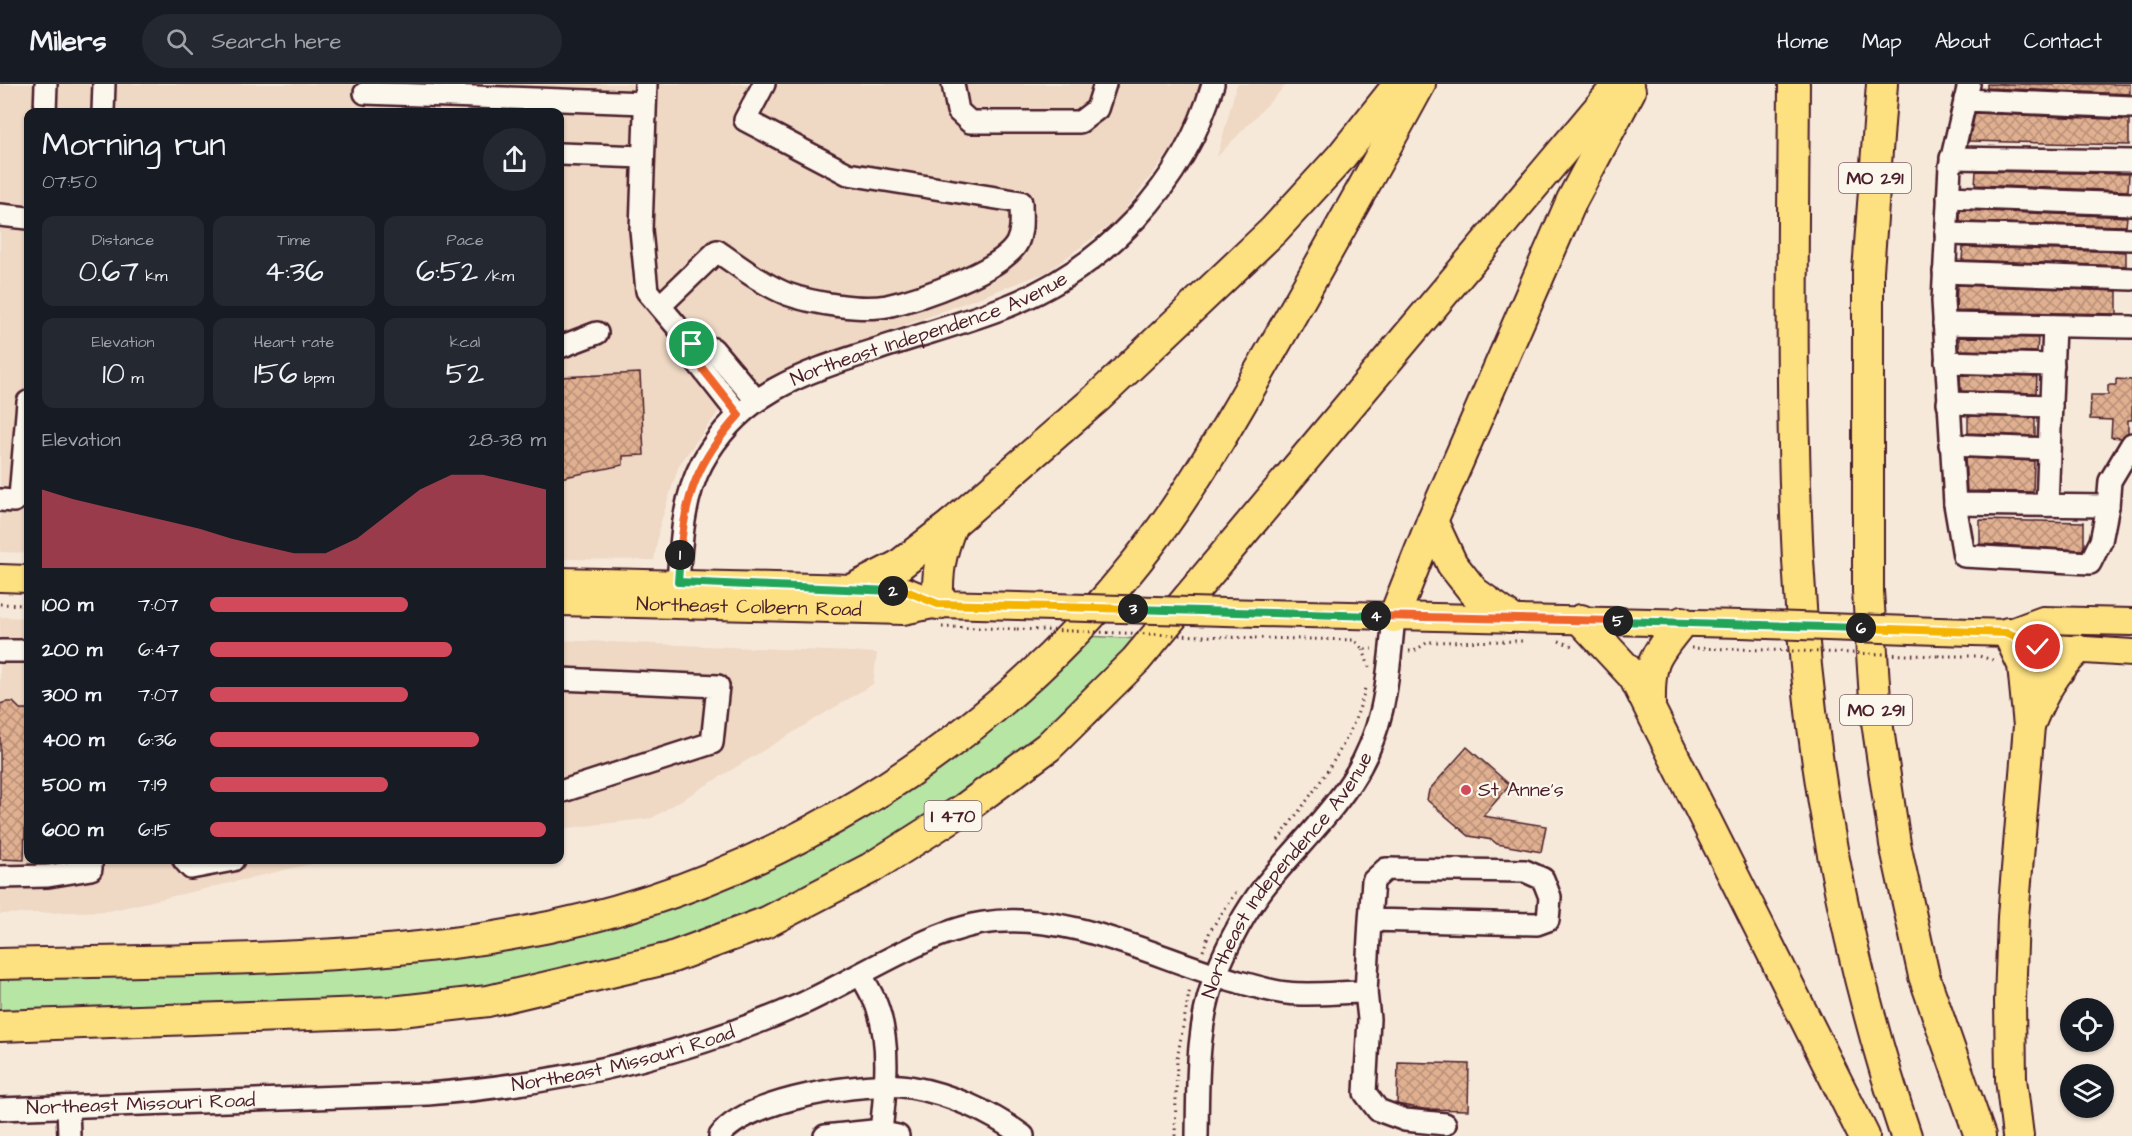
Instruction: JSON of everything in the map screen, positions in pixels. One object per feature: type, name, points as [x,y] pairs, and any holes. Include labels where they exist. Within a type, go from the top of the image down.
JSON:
[{"type":"highway","points":[[855,588],[898,566],[952,524],[1097,398],[1274,230],[1340,158],[1399,84]]},
{"type":"highway","points":[[0,964],[421,948],[522,933],[619,909],[715,877],[800,837],[870,797],[946,747],[1039,667],[1092,614],[1138,559],[1208,457],[1251,386],[1420,84]]},
{"type":"highway","name":"I 470","points":[[0,1026],[392,1012],[488,1000],[670,958],[767,922],[871,868],[964,809],[1048,747],[1136,660],[1619,84]]},
{"type":"highway","points":[[1394,617],[1432,521],[1572,200],[1634,84]]},
{"type":"highway","name":"MO 291","points":[[1794,84],[1792,406],[1798,562],[1812,715],[1830,828],[1855,956],[1888,1084],[1906,1136]]},
{"type":"highway","name":"MO 291","points":[[1882,84],[1868,283],[1868,591],[1876,715],[1895,844],[1924,976],[1980,1136]]},
{"type":"highway","points":[[1432,521],[1452,564],[1474,592],[1509,617]]},
{"type":"highway","points":[[938,604],[937,574],[940,554],[952,524]]},
{"type":"highway","points":[[2008,633],[2023,665],[2029,726],[2013,917],[2010,1001],[2011,1079],[2018,1136]]},
{"type":"highway","points":[[1580,634],[1634,676],[1864,1136]]},
{"type":"highway","points":[[1650,710],[1649,673],[1654,658],[1683,635]]},
{"type":"highway","points":[[2029,726],[2042,692],[2058,668],[2077,650]]},
{"type":"main road","points":[[0,578],[24,579]]},
{"type":"main road","name":"Northeast Colbern Road","points":[[564,581],[678,582],[906,591],[938,604],[1018,618],[1259,613],[1394,617],[1509,617],[1580,634],[1683,635],[1741,624],[1938,644],[2008,633],[2043,620],[2132,622]]},
{"type":"main road","name":"Northeast Colbern Road","points":[[564,602],[903,610],[938,604]]},
{"type":"main road","name":"Northeast Colbern Road","points":[[2008,633],[2038,647],[2132,653]]},
{"type":"street","points":[[45,108],[46,84]]},
{"type":"street","points":[[102,108],[104,84]]},
{"type":"street","points":[[660,306],[717,251],[789,294],[845,306],[886,306],[969,278],[997,263],[1016,244],[1021,229],[1022,202],[848,174],[745,120],[764,84]]},
{"type":"street","points":[[953,84],[958,111],[970,122],[1080,122],[1097,109],[1104,84]]},
{"type":"street","name":"Northeast Independence Avenue","points":[[678,582],[688,500],[701,465],[717,439],[739,415],[756,400],[784,383],[824,367],[1008,306],[1048,288],[1086,263],[1120,236],[1152,201],[1178,164],[1197,127],[1213,84]]},
{"type":"street","points":[[2132,107],[1967,92],[1952,158],[1944,272],[1944,324],[1950,445],[1955,504],[1964,556],[2090,563],[2102,541],[2110,481],[2132,444]]},
{"type":"street","points":[[365,97],[645,93],[642,269],[646,291],[692,344],[694,358],[739,415]]},
{"type":"street","points":[[564,154],[643,157]]},
{"type":"street","points":[[1952,158],[2132,161]]},
{"type":"street","points":[[1948,197],[2132,204]]},
{"type":"street","points":[[0,215],[24,218]]},
{"type":"street","points":[[1946,234],[2132,239]]},
{"type":"street","points":[[1944,272],[2132,279]]},
{"type":"street","points":[[1944,324],[2132,327]]},
{"type":"street","points":[[2047,505],[2054,326]]},
{"type":"street","points":[[564,345],[597,333]]},
{"type":"street","points":[[692,344],[712,349],[756,400]]},
{"type":"street","points":[[1946,362],[2053,365]]},
{"type":"street","points":[[1948,403],[2051,406]]},
{"type":"street","points":[[1950,445],[2049,449]]},
{"type":"street","points":[[0,500],[14,501],[20,497],[24,450]]},
{"type":"street","points":[[1955,504],[2108,506]]},
{"type":"street","name":"Northeast Independence Avenue","points":[[1197,1136],[1202,1018],[1216,975],[1237,929],[1263,889],[1352,781],[1379,723],[1386,701],[1394,617]]},
{"type":"street","points":[[0,651],[24,651]]},
{"type":"street","points":[[564,679],[718,686],[712,743],[564,791]]},
{"type":"street","points":[[0,877],[48,876],[91,869],[91,864]]},
{"type":"street","points":[[188,864],[191,868],[212,864]]},
{"type":"street","points":[[1370,920],[1537,924],[1548,920],[1550,897],[1544,879],[1525,871],[1386,869],[1373,881],[1370,920],[1366,992],[1369,1019],[1365,1093],[1378,1110],[1405,1120],[1445,1124]]},
{"type":"street","name":"Northeast Missouri Road","points":[[0,1109],[428,1094],[532,1083],[620,1066],[704,1042],[804,1003],[947,932],[984,923],[1019,921],[1084,929],[1216,975],[1287,993],[1366,992]]},
{"type":"street","points":[[825,1136],[890,1134],[884,1038],[878,1009],[861,975]]},
{"type":"street","points":[[720,1136],[727,1128],[764,1107],[787,1100],[824,1090],[886,1087],[909,1087],[964,1103],[1023,1136]]},
{"type":"street","points":[[68,1107],[69,1136]]},
{"type":"path","points":[[0,604],[24,606]]},
{"type":"path","points":[[1018,618],[1255,638],[1354,640],[1364,649],[1414,651],[1428,642],[1535,641]]},
{"type":"path","points":[[1558,641],[1580,634]]},
{"type":"path","points":[[1683,635],[1738,649],[1938,644]]},
{"type":"shaded area","points":[[0,84],[1202,84],[1192,122],[1118,219],[1047,272],[792,368],[718,412],[679,465],[659,528],[654,560],[564,559],[564,108],[24,108],[24,553],[0,552]]},
{"type":"shaded area","points":[[1237,84],[1287,84],[1217,157]]},
{"type":"shaded area","points":[[0,617],[24,618],[24,864],[311,864],[109,911],[0,914]]},
{"type":"shaded area","points":[[564,640],[877,653],[873,684],[652,818],[564,829]]},
{"type":"green space","points":[[1086,636],[1141,639],[1018,755],[881,852],[726,929],[515,987],[394,1002],[0,1016],[0,974],[347,964],[779,861]]},
{"type":"building","points":[[1987,84],[2130,84],[2130,94],[1987,88]]},
{"type":"building","points":[[1975,113],[2129,120],[2129,145],[1969,141]]},
{"type":"building","points":[[1976,171],[2129,174],[2128,191],[1975,185]]},
{"type":"building","points":[[1960,210],[2127,217],[2126,226],[1960,222]]},
{"type":"building","points":[[1963,247],[2126,252],[2126,266],[1962,260]]},
{"type":"building","points":[[1957,285],[2117,291],[2117,314],[1956,311]]},
{"type":"building","points":[[1959,337],[2038,338],[2037,352],[1959,350]]},
{"type":"building","points":[[640,373],[644,455],[623,456],[623,465],[564,477],[564,377]]},
{"type":"building","points":[[1960,375],[2037,377],[2036,393],[1961,391]]},
{"type":"building","points":[[2116,379],[2132,380],[2132,420],[2128,420],[2128,432],[2121,438],[2111,437],[2112,420],[2090,419],[2091,395],[2108,395],[2108,385],[2116,385]]},
{"type":"building","points":[[1968,416],[2035,418],[2035,436],[1968,433]]},
{"type":"building","points":[[1965,458],[2034,461],[2033,492],[1967,491]]},
{"type":"building","points":[[1980,520],[2084,522],[2084,547],[2082,550],[1980,544]]},
{"type":"building","points":[[13,702],[20,709],[24,709],[24,860],[0,859],[0,704]]},
{"type":"building","points":[[1467,747],[1510,785],[1483,816],[1546,826],[1541,852],[1469,836],[1427,800],[1429,790]]},
{"type":"building","points":[[1398,1062],[1469,1064],[1468,1110],[1423,1109],[1397,1104]]},
{"type":"place","name":"St Anne's","points":[[1466,790]]},
{"type":"route","points":[[692,344],[694,358],[739,415],[717,439],[701,465],[688,500],[678,582],[906,591],[938,604],[1394,617],[1509,617],[2008,633],[2038,647]]}]
